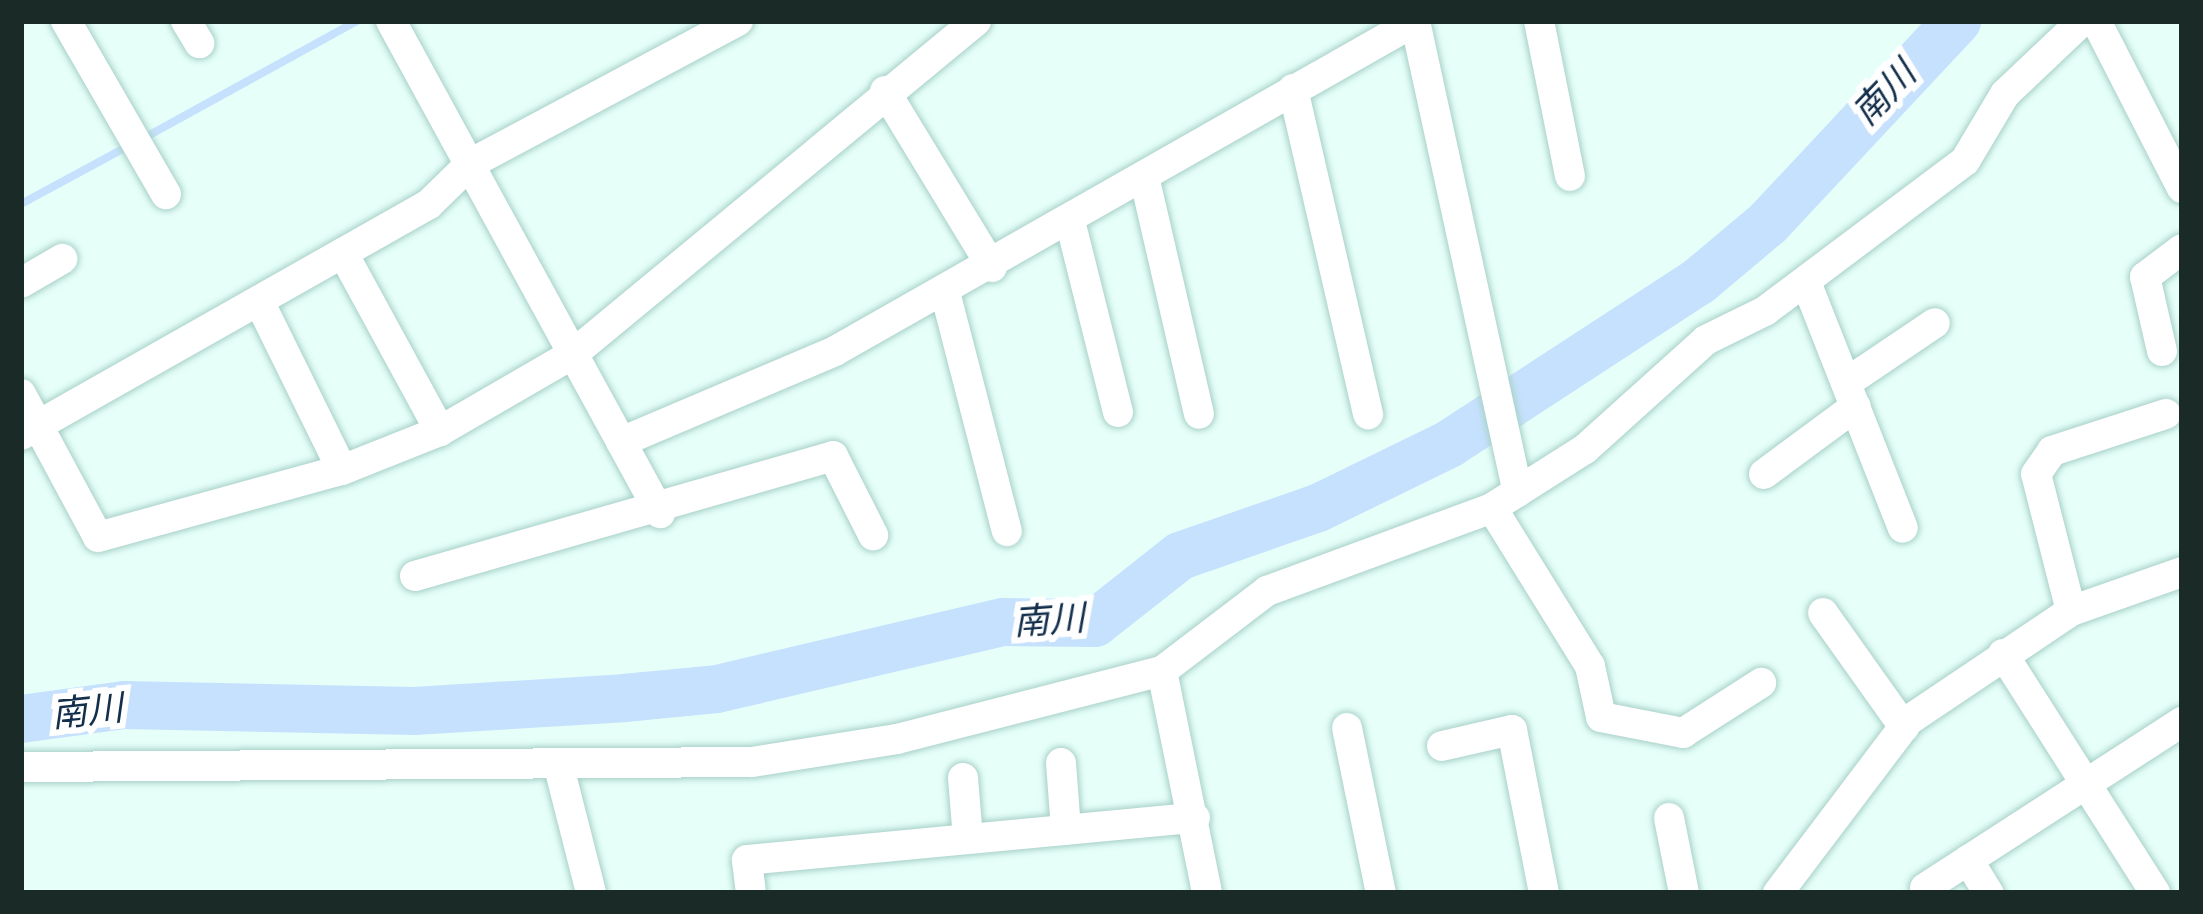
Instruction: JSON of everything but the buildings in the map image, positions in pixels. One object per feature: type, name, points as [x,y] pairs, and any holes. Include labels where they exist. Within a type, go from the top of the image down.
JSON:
[{"type":"street","points":[[66,21],[166,194]]},
{"type":"street","points":[[391,21],[660,513]]},
{"type":"street","points":[[29,430],[430,205],[470,164],[739,21]]},
{"type":"street","points":[[21,394],[29,430],[98,537],[342,470],[440,431],[573,354],[885,91],[976,21]]},
{"type":"street","points":[[621,442],[992,268],[1416,21],[1481,323],[1505,500],[1590,666],[1601,717],[1684,733],[1761,683]]},
{"type":"street","points":[[1539,21],[1570,176]]},
{"type":"street","points":[[21,767],[560,767],[831,752],[1162,670],[1267,592],[1505,500],[1585,449],[1706,340],[1806,282],[1965,161],[2005,94],[2082,21]]},
{"type":"street","points":[[2096,21],[2182,188]]},
{"type":"street","points":[[1293,89],[1368,414]]},
{"type":"street","points":[[885,91],[992,268]]},
{"type":"street","points":[[1144,176],[1199,414]]},
{"type":"street","points":[[1070,221],[1118,412]]},
{"type":"street","points":[[2162,351],[2145,277],[2182,249]]},
{"type":"street","points":[[344,253],[440,431]]},
{"type":"street","points":[[21,283],[62,260]]},
{"type":"street","points":[[1806,282],[1903,527]]},
{"type":"street","points":[[945,292],[1007,531]]},
{"type":"street","points":[[259,301],[342,470]]},
{"type":"street","points":[[1764,474],[1935,322]]},
{"type":"street","points":[[2071,611],[2036,474],[2052,451],[2166,413]]},
{"type":"street","points":[[415,576],[660,513],[833,456],[873,535]]},
{"type":"street","points":[[1778,893],[1904,727],[2071,611],[2182,572]]},
{"type":"street","points":[[1823,613],[1904,727]]},
{"type":"street","points":[[2003,654],[2155,893]]},
{"type":"street","points":[[1162,670],[1208,893]]},
{"type":"street","points":[[1925,888],[2182,722]]},
{"type":"street","points":[[1348,728],[1381,893]]},
{"type":"street","points":[[1442,746],[1512,730],[1544,893]]},
{"type":"street","points":[[1060,763],[1066,830]]},
{"type":"street","points":[[560,767],[591,893]]},
{"type":"street","points":[[963,778],[968,839]]},
{"type":"street","points":[[751,893],[747,860],[1195,818]]},
{"type":"street","points":[[1669,818],[1684,893]]},
{"type":"street","points":[[1968,860],[1989,893]]},
{"type":"waterway","points":[[144,138],[357,21]]},
{"type":"waterway","name":"南川","points":[[21,719],[124,705],[414,711],[624,698],[717,689],[1003,622],[1095,623],[1180,556],[1318,508],[1449,444],[1699,281],[1768,223],[1957,21]]},
{"type":"waterway","points":[[21,204],[130,145]]}]
